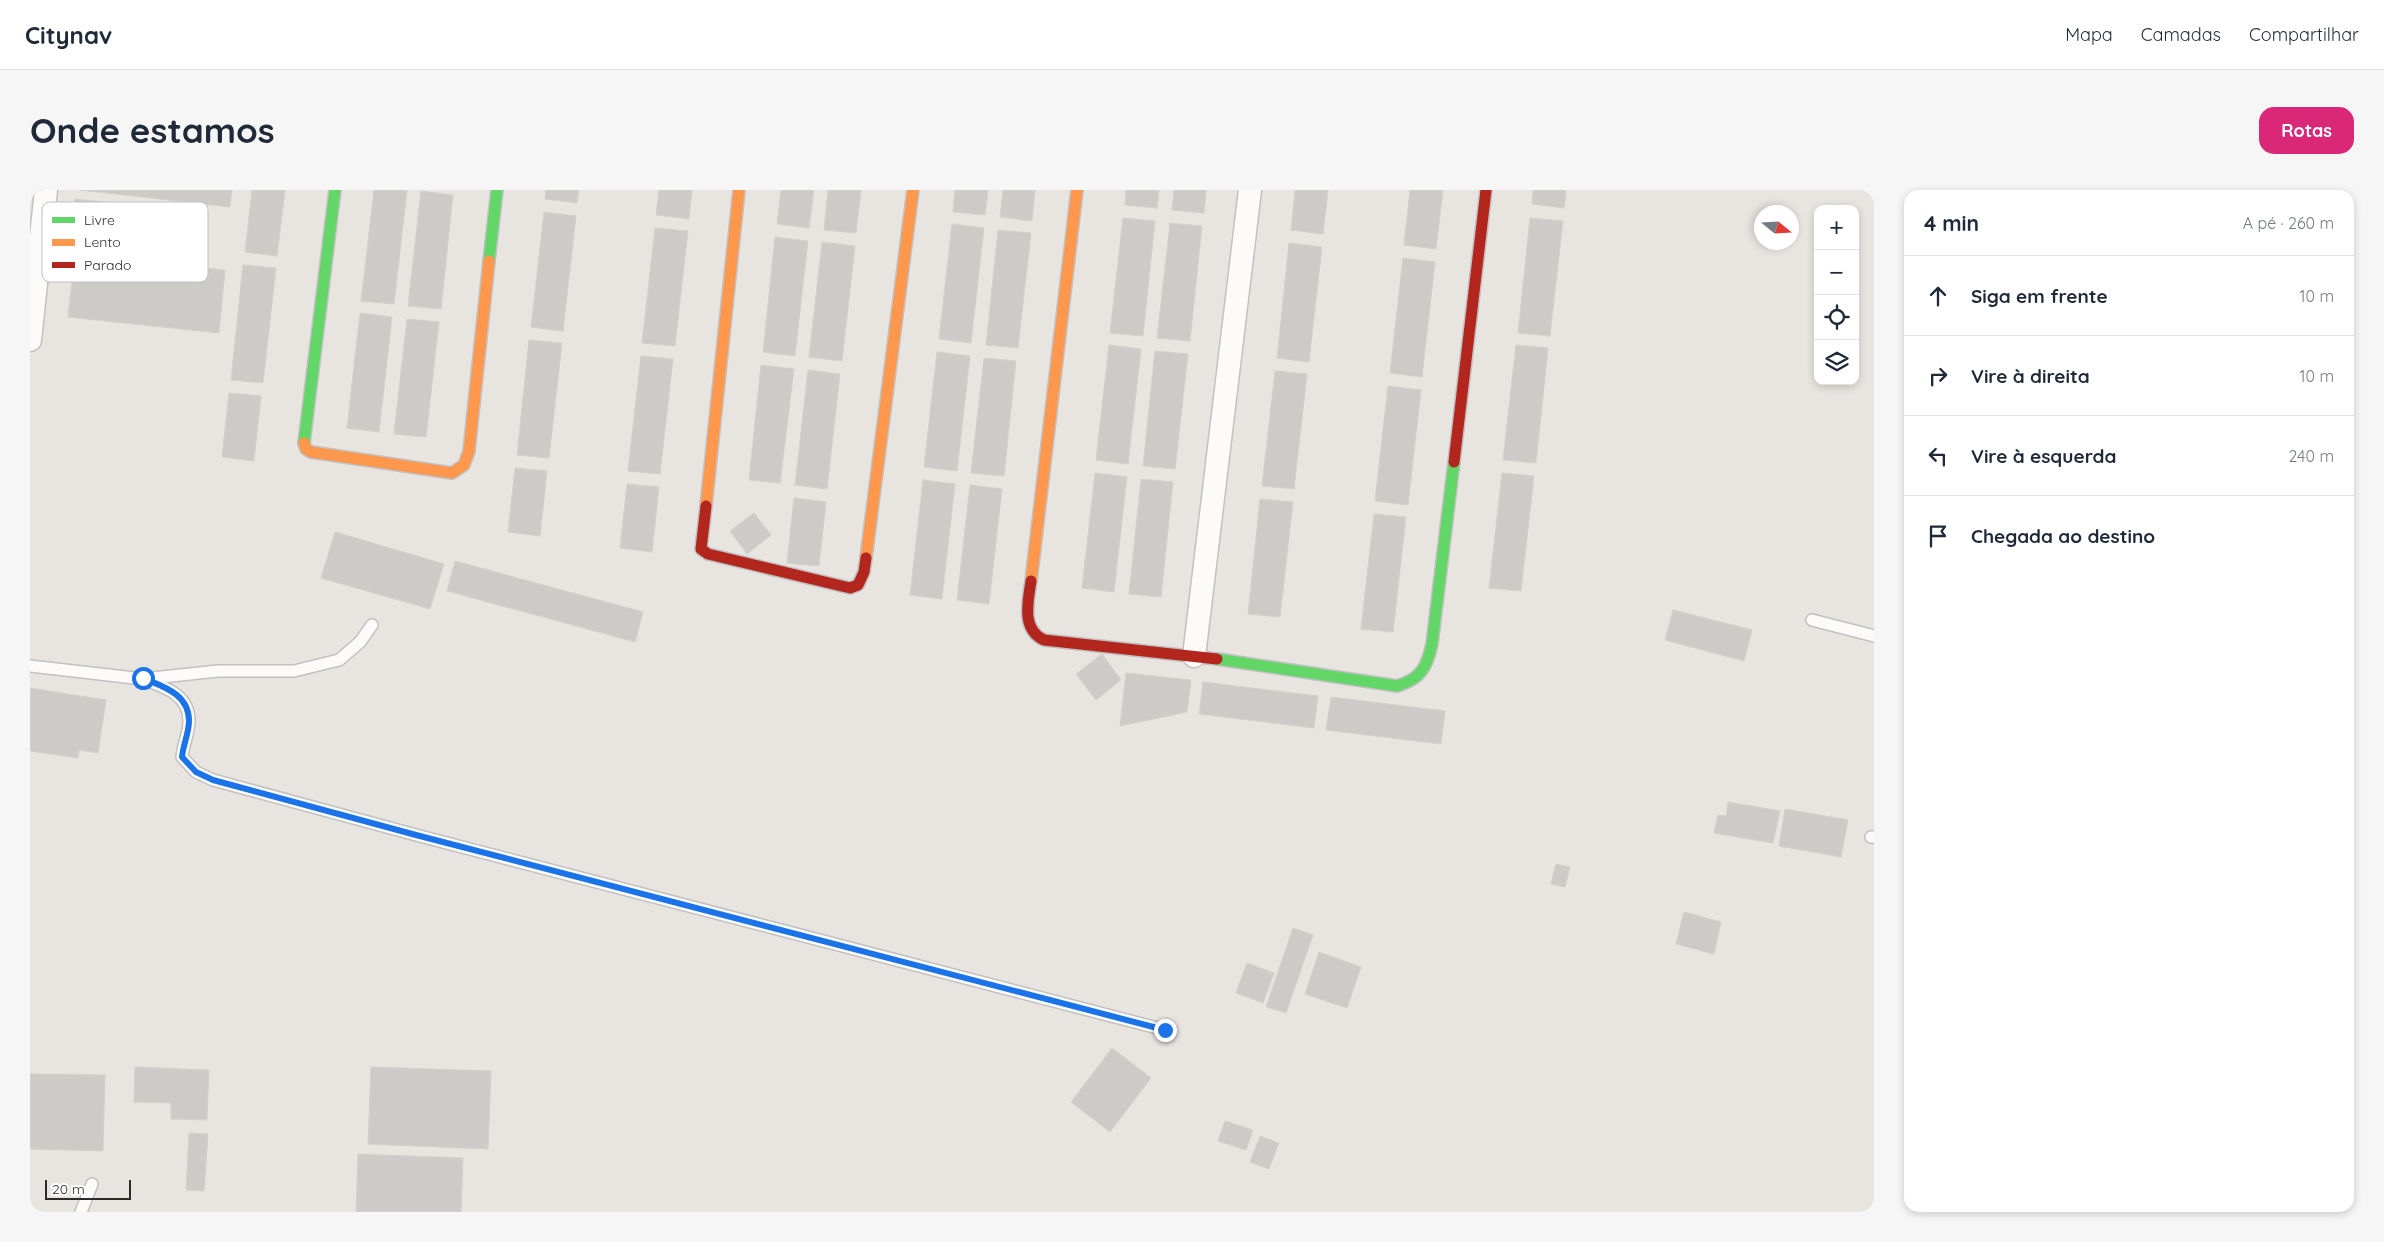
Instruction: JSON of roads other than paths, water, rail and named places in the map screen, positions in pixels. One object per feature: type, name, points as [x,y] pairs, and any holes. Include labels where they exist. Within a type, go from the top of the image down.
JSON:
[{"type":"street","points":[[335,190],[304,443],[306,449],[311,452],[452,473],[461,470],[467,462],[469,451],[497,190]]},
{"type":"street","points":[[739,190],[701,549],[708,554],[850,588],[858,585],[864,572],[913,190]]},
{"type":"street","points":[[1077,190],[1027,613],[1032,633],[1038,638],[1050,642],[1194,656],[1397,686],[1413,682],[1423,674],[1430,659],[1486,190]]},
{"type":"street","points":[[1194,656],[1250,190]]},
{"type":"street","points":[[30,340],[42,228]]},
{"type":"lane","points":[[1812,620],[1874,636]]},
{"type":"lane","points":[[30,666],[143,678],[218,671],[294,671],[339,660],[360,642],[372,625]]},
{"type":"lane","points":[[143,678],[173,691],[186,703],[190,722],[182,757],[196,772],[213,780],[426,838],[1165,1030]]},
{"type":"lane","points":[[81,1212],[92,1184]]}]
